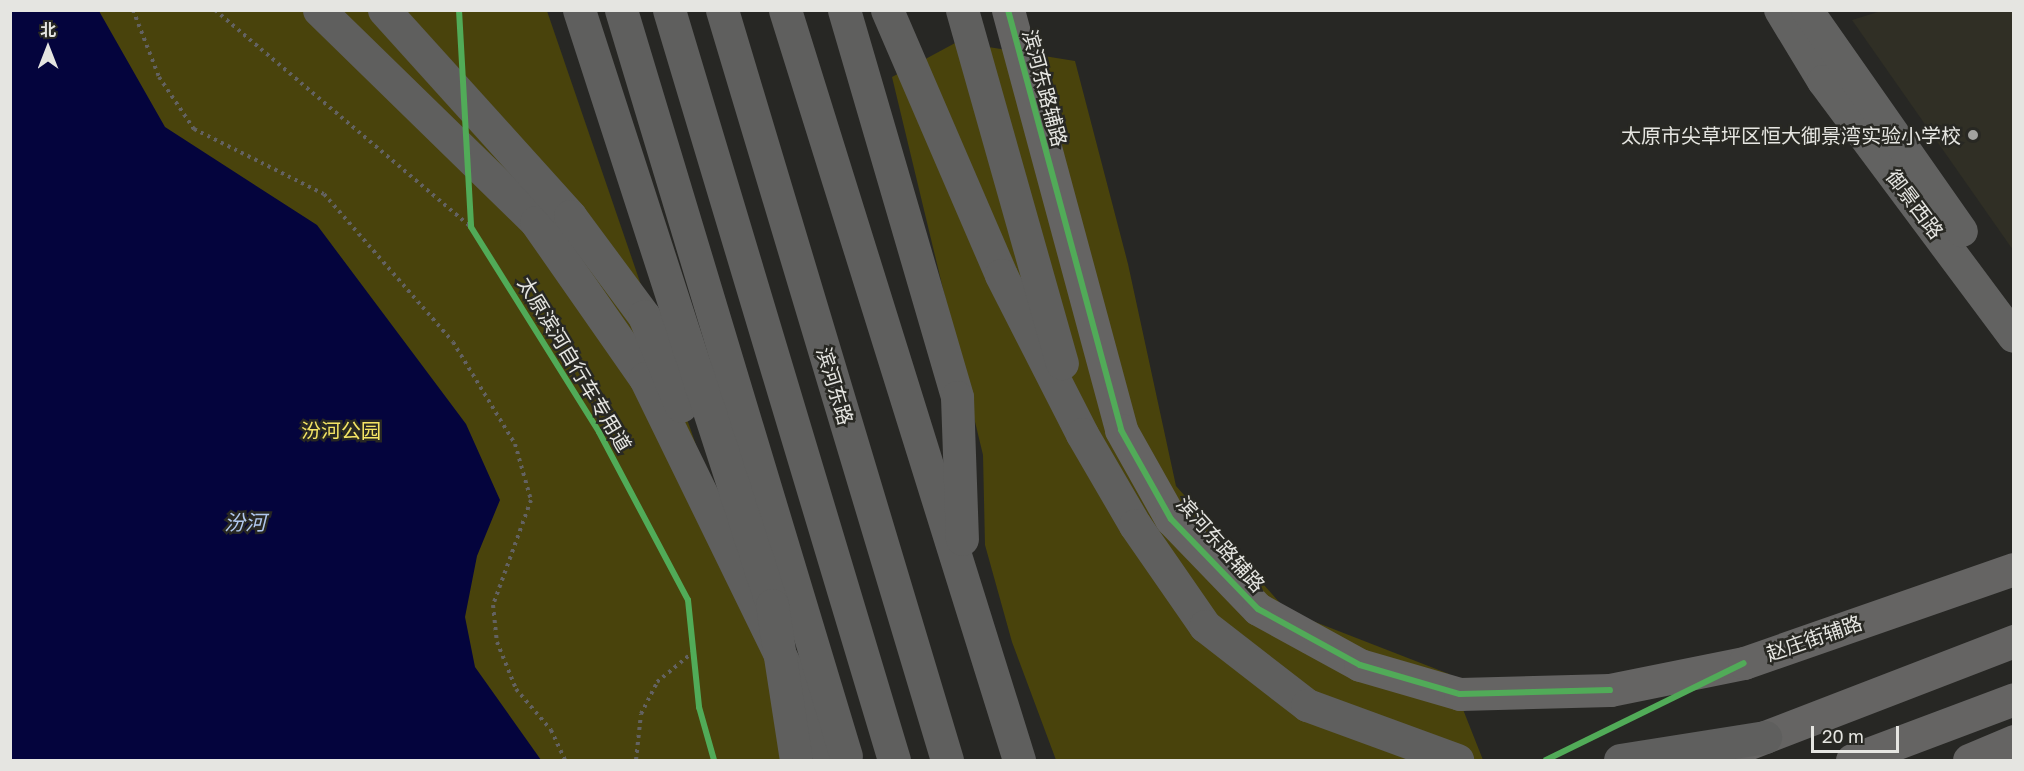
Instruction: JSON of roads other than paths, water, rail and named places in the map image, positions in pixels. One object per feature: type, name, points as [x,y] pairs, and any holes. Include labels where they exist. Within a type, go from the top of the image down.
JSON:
[{"type":"highway","points":[[319,10],[536,222],[645,378],[831,760]]},
{"type":"highway","points":[[384,10],[570,216],[644,316],[774,621]]},
{"type":"highway","points":[[579,10],[774,621],[796,760]]},
{"type":"highway","points":[[621,10],[847,760]]},
{"type":"highway","points":[[669,10],[894,760]]},
{"type":"highway","name":"滨河东路","points":[[722,10],[947,760]]},
{"type":"highway","points":[[785,10],[1020,760]]},
{"type":"highway","points":[[844,10],[957,397],[963,579]]},
{"type":"highway","points":[[887,10],[1000,275],[1082,434],[1135,525],[1205,626],[1307,705],[1457,760]]},
{"type":"highway","points":[[962,10],[1082,434]]},
{"type":"highway","points":[[1620,760],[1765,737]]},
{"type":"street","name":"滨河东路辅路","points":[[1008,10],[1121,430],[1171,519],[1258,609],[1360,665],[1460,694],[1610,690]]},
{"type":"street","name":"御景西路","points":[[1780,10],[1823,81],[2013,337]]},
{"type":"street","name":"御景西路","points":[[1807,10],[2013,302]]},
{"type":"street","name":"赵庄街辅路","points":[[1610,690],[1744,663],[2013,569]]},
{"type":"street","points":[[1704,760],[2013,641]]},
{"type":"street","points":[[1852,760],[2013,699]]},
{"type":"street","points":[[1969,760],[2013,741]]},
{"type":"water","name":"汾河","points":[[10,11],[99,11],[165,127],[317,225],[466,424],[500,500],[477,556],[465,617],[475,667],[541,760],[11,760]]},
{"type":"place","name":"太原市尖草坪区恒大御景湾实验小学校","points":[[1973,135]]},
{"type":"park label","name":"汾河公园","points":[[341,430]]}]
